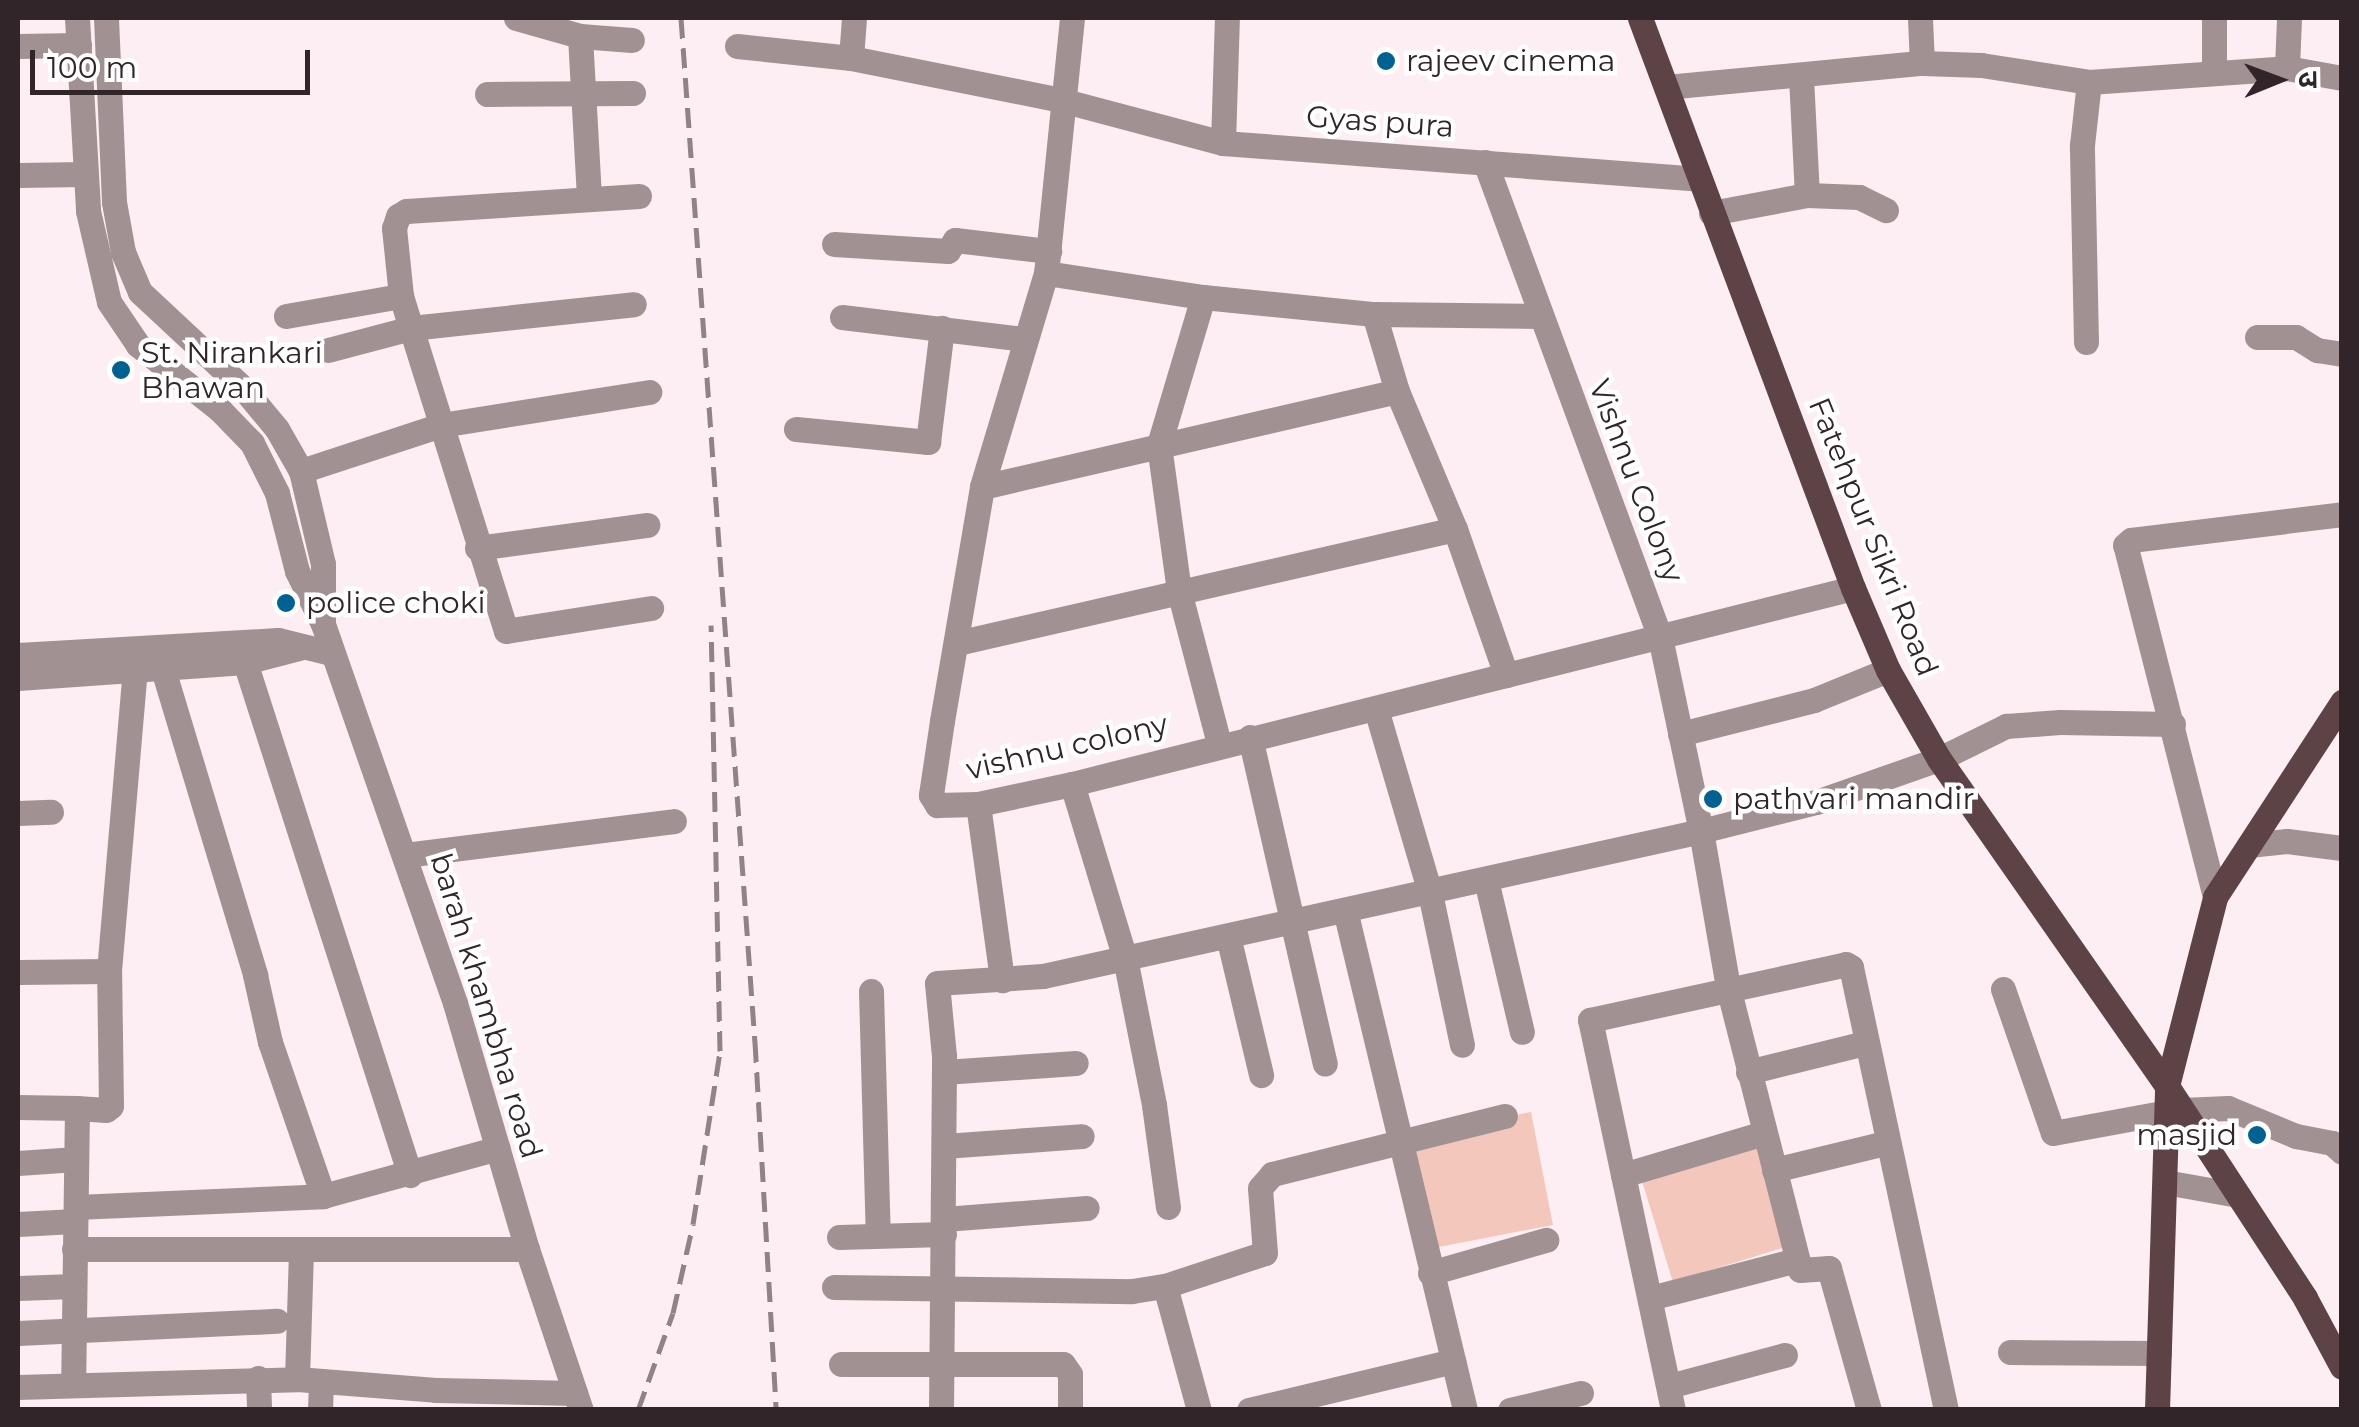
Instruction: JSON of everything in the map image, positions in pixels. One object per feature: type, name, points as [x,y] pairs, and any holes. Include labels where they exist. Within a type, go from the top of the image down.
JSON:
[{"type":"main road","name":"Fatehpur Sikri Road","points":[[1640,18],[1853,588],[1888,670],[1938,759],[2335,1336],[2342,1367]]},
{"type":"main road","points":[[2157,1410],[2165,1182],[2172,1103],[2215,898],[2341,704]]},
{"type":"street","name":"barah khambha road","points":[[78,18],[85,174],[96,260],[109,302],[138,346],[220,410],[252,443],[277,493],[297,571],[324,624]]},
{"type":"street","name":"barah khambha road","points":[[106,18],[114,202],[123,252],[140,292],[243,388],[276,429],[300,470],[323,564],[324,624],[331,653],[405,855],[578,1401]]},
{"type":"street","points":[[516,18],[580,36],[632,40]]},
{"type":"street","points":[[850,58],[854,18]]},
{"type":"street","name":"vishnu colony","points":[[1072,18],[1048,262],[982,487],[931,795],[942,807],[978,804],[1072,784],[1219,744],[1376,709],[1853,588]]},
{"type":"street","points":[[1223,142],[1227,18]]},
{"type":"street","points":[[1920,18],[1922,63]]},
{"type":"street","points":[[2214,18],[2214,72]]},
{"type":"street","points":[[2287,68],[2289,18]]},
{"type":"street","points":[[580,36],[589,197]]},
{"type":"street","points":[[18,46],[79,45]]},
{"type":"street","name":"Gyas pura","points":[[737,46],[850,58],[1061,100],[1223,142],[1700,180]]},
{"type":"street","points":[[1666,87],[1922,63],[1981,65],[2089,82],[2287,68],[2342,78]]},
{"type":"street","points":[[1801,77],[1808,195]]},
{"type":"street","points":[[2086,342],[2082,145],[2089,82]]},
{"type":"street","points":[[487,94],[633,94]]},
{"type":"street","name":"Vishnu Colony","points":[[1484,162],[1660,637],[1701,831],[1728,987],[1797,1260]]},
{"type":"street","points":[[18,175],[85,174]]},
{"type":"street","points":[[1711,212],[1808,195],[1859,197],[1886,210]]},
{"type":"street","points":[[638,196],[406,211],[398,216],[394,228],[402,296],[506,631],[651,608]]},
{"type":"street","points":[[834,244],[948,252],[956,240],[1203,296],[1374,314],[1538,316]]},
{"type":"street","points":[[286,316],[402,296]]},
{"type":"street","points":[[1203,296],[1159,445],[1179,590],[1219,744]]},
{"type":"street","points":[[328,350],[411,328],[634,304]]},
{"type":"street","points":[[1374,314],[1397,391],[1455,530],[1506,674]]},
{"type":"street","points":[[842,316],[1025,339]]},
{"type":"street","points":[[796,429],[928,442],[942,328]]},
{"type":"street","points":[[2257,337],[2296,337],[2317,350],[2342,354]]},
{"type":"street","points":[[982,487],[1397,391]]},
{"type":"street","points":[[300,470],[440,424],[650,392]]},
{"type":"street","points":[[2215,898],[2173,724],[2125,552],[2128,542],[2342,514]]},
{"type":"street","points":[[478,548],[648,525]]},
{"type":"street","points":[[956,643],[1455,530]]},
{"type":"street","points":[[18,656],[278,640],[331,653]]},
{"type":"street","points":[[18,678],[245,662],[299,648]]},
{"type":"street","points":[[245,662],[410,1175]]},
{"type":"street","points":[[162,666],[255,975],[270,1042],[323,1196]]},
{"type":"street","points":[[18,1108],[111,1106],[109,971],[135,668]]},
{"type":"street","points":[[1680,734],[1814,700],[1888,670]]},
{"type":"street","points":[[1376,709],[1430,893],[1462,1046]]},
{"type":"street","points":[[941,1410],[944,1072],[937,983],[1043,976],[1701,831],[1816,802],[1938,759],[2006,726],[2060,722],[2173,724]]},
{"type":"street","points":[[1250,737],[1325,1064]]},
{"type":"street","points":[[1072,784],[1125,958],[1154,1104],[1168,1207]]},
{"type":"street","points":[[978,804],[1002,980]]},
{"type":"street","points":[[18,813],[50,812]]},
{"type":"street","points":[[405,855],[674,820]]},
{"type":"street","points":[[2249,845],[2287,841],[2342,848]]},
{"type":"street","points":[[1486,880],[1522,1032]]},
{"type":"street","points":[[1345,910],[1466,1410]]},
{"type":"street","points":[[1228,936],[1261,1075]]},
{"type":"street","points":[[1785,1355],[1671,1398],[1590,1020],[1728,987],[1849,965],[1946,1410]]},
{"type":"street","points":[[18,972],[109,971]]},
{"type":"street","points":[[2003,989],[2053,1133],[2066,1134],[2172,1103],[2228,1108],[2301,1138],[2332,1143],[2342,1152]]},
{"type":"street","points":[[872,991],[878,1236]]},
{"type":"street","points":[[1748,1072],[1866,1043]]},
{"type":"street","points":[[944,1072],[1076,1063]]},
{"type":"street","points":[[72,1382],[76,1108]]},
{"type":"street","points":[[834,1287],[1132,1291],[1165,1286],[1265,1252],[1260,1188],[1272,1174],[1505,1116]]},
{"type":"street","points":[[1622,1175],[1764,1132]]},
{"type":"street","points":[[944,1146],[1082,1136]]},
{"type":"street","points":[[1774,1170],[1886,1143]]},
{"type":"street","points":[[18,1224],[75,1214],[323,1196],[498,1148]]},
{"type":"street","points":[[18,1162],[76,1159]]},
{"type":"street","points":[[2165,1182],[2238,1195]]},
{"type":"street","points":[[840,1237],[878,1236],[1088,1208]]},
{"type":"street","points":[[1430,1273],[1546,1240]]},
{"type":"street","points":[[74,1250],[527,1249]]},
{"type":"street","points":[[301,1251],[309,1380],[320,1410]]},
{"type":"street","points":[[1650,1298],[1797,1260],[1801,1271],[1829,1268],[1869,1410]]},
{"type":"street","points":[[18,1288],[74,1286]]},
{"type":"street","points":[[1165,1286],[1199,1410]]},
{"type":"street","points":[[18,1332],[277,1321]]},
{"type":"street","points":[[2010,1352],[2159,1353]]},
{"type":"street","points":[[1248,1410],[1454,1361]]},
{"type":"street","points":[[841,1364],[1063,1364],[1070,1374],[1070,1410]]},
{"type":"street","points":[[18,1387],[258,1378],[578,1401]]},
{"type":"street","points":[[258,1378],[259,1410]]},
{"type":"street","points":[[1510,1410],[1580,1393]]},
{"type":"shaded area","points":[[1531,1112],[1553,1225],[1431,1249],[1409,1136]]},
{"type":"shaded area","points":[[1751,1127],[1788,1247],[1673,1282],[1636,1162]]},
{"type":"railway","points":[[681,18],[755,1042],[776,1410]]},
{"type":"railway","points":[[638,1410],[673,1313],[693,1224],[720,1051],[711,625]]},
{"type":"place","name":"rajeev cinema","points":[[1386,61]]},
{"type":"place","name":"St. Nirankari Bhawan","points":[[121,370]]},
{"type":"place","name":"police choki","points":[[286,603]]},
{"type":"place","name":"pathvari mandir","points":[[1713,799]]},
{"type":"place","name":"masjid","points":[[2257,1135]]}]
